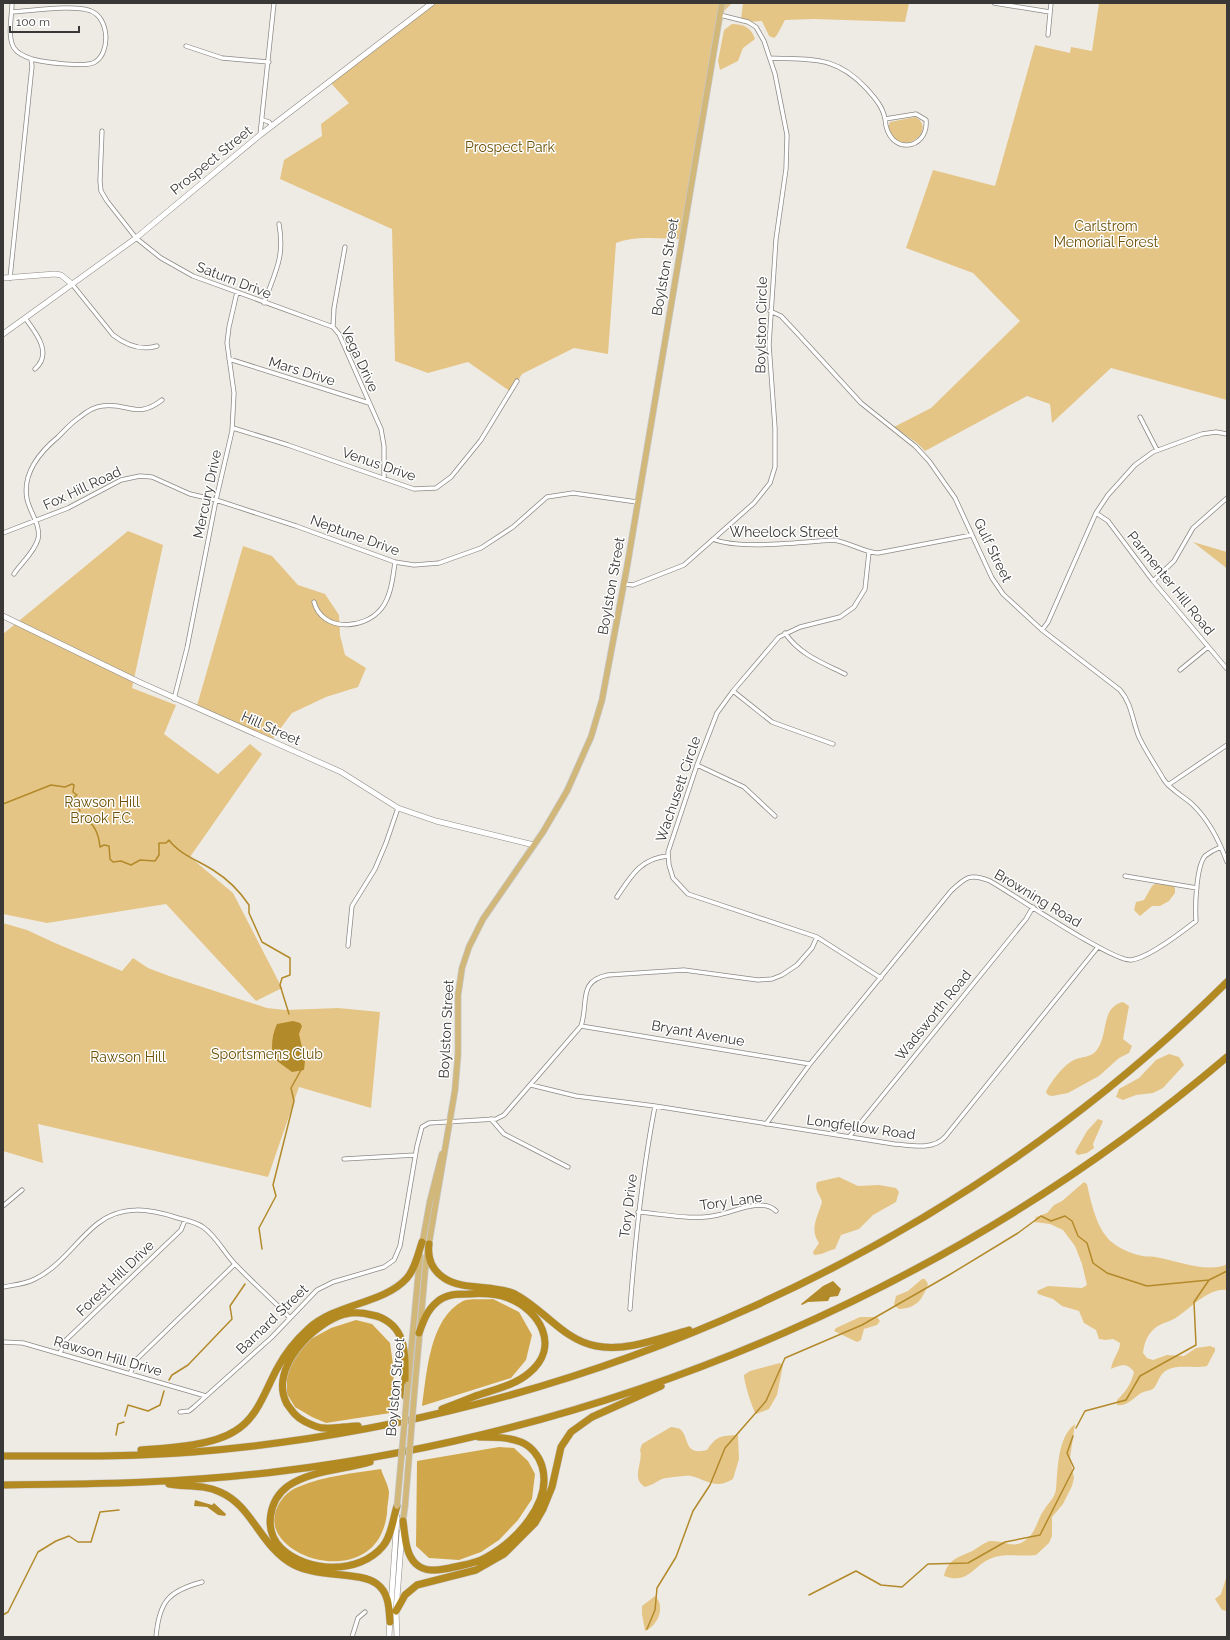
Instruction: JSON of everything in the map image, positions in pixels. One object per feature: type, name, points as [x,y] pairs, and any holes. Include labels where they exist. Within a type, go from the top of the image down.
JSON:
[{"type":"highway","points":[[3,1456],[105,1456],[172,1453],[238,1447],[322,1436],[395,1423],[492,1401],[574,1376],[646,1351],[718,1322],[800,1284],[854,1257],[917,1220],[1008,1162],[1068,1119],[1130,1069],[1227,982]]},
{"type":"highway","points":[[396,1611],[405,1595],[412,1588],[425,1583],[476,1570],[490,1564],[516,1544],[535,1523],[543,1509],[552,1487],[561,1447],[578,1426],[604,1411],[828,1313],[910,1271],[983,1231],[1105,1152],[1146,1122],[1227,1058]]},
{"type":"highway","points":[[426,1243],[430,1261],[434,1269],[445,1278],[454,1282],[493,1288],[513,1293],[534,1306],[568,1335],[585,1344],[600,1347],[623,1346],[718,1322]]},
{"type":"highway","points":[[105,1456],[120,1452],[186,1445],[213,1440],[232,1433],[242,1427],[254,1413],[278,1367],[297,1340],[328,1315],[385,1294],[401,1284],[411,1271],[426,1243]]},
{"type":"highway","points":[[419,1334],[430,1308],[442,1298],[453,1295],[486,1294],[506,1297],[527,1308],[539,1321],[545,1339],[543,1352],[539,1362],[524,1377],[419,1418]]},
{"type":"highway","points":[[395,1423],[324,1428],[303,1420],[293,1413],[284,1399],[283,1386],[285,1371],[296,1350],[310,1334],[344,1314],[369,1314],[381,1318],[390,1323],[400,1335],[404,1351],[406,1405]]},
{"type":"highway","points":[[3,1485],[157,1482],[283,1471],[398,1453],[468,1438],[595,1404],[710,1364]]},
{"type":"highway","points":[[403,1521],[411,1558],[420,1567],[431,1570],[461,1566],[484,1559],[503,1547],[526,1523],[537,1505],[543,1488],[543,1471],[537,1456],[527,1445],[515,1440],[498,1437],[468,1438]]},
{"type":"highway","points":[[398,1453],[367,1463],[310,1476],[294,1483],[284,1489],[277,1497],[272,1508],[270,1522],[277,1542],[290,1554],[305,1562],[320,1566],[348,1567],[361,1563],[382,1547],[387,1540],[401,1506]]},
{"type":"highway","points":[[157,1482],[182,1487],[203,1486],[226,1495],[241,1508],[274,1552],[300,1568],[318,1573],[363,1578],[375,1582],[383,1590],[387,1598],[390,1622]]},
{"type":"main road","name":"Boylston Street","points":[[401,1506],[415,1385],[426,1243],[433,1187],[446,1142],[456,1077],[458,992],[464,960],[485,916],[534,845],[566,794],[593,730],[606,682],[624,584],[722,3]]},
{"type":"main road","name":"Boylston Street","points":[[406,1383],[417,1281],[426,1243]]},
{"type":"main road","name":"Boylston Street","points":[[403,1521],[401,1506],[406,1405]]},
{"type":"street","points":[[12,3],[12,12],[12,42],[16,51],[31,59],[86,65],[93,63],[100,58],[104,48],[104,25],[96,14],[84,9],[12,12]]},
{"type":"street","points":[[260,135],[263,120],[274,3]]},
{"type":"street","name":"Prospect Street","points":[[3,334],[136,238],[260,135],[432,3]]},
{"type":"street","points":[[994,3],[1050,12]]},
{"type":"street","points":[[1048,35],[1051,3]]},
{"type":"street","name":"Boylston Circle","points":[[624,584],[633,585],[678,569],[754,503],[774,475],[776,455],[769,363],[770,310],[776,240],[787,148],[787,135],[783,109],[770,58],[764,41],[753,25],[741,18],[720,15]]},
{"type":"street","points":[[186,46],[220,58],[269,62]]},
{"type":"street","points":[[770,58],[818,60],[836,64],[853,75],[876,98],[885,119],[887,134],[897,143],[905,145],[913,144],[921,140],[925,134],[926,120],[920,116],[910,115],[885,119]]},
{"type":"street","points":[[10,278],[32,66],[31,59]]},
{"type":"street","points":[[263,120],[269,122],[272,126]]},
{"type":"street","name":"Saturn Drive","points":[[102,130],[101,191],[136,238],[161,258],[186,273],[264,304],[333,327]]},
{"type":"street","points":[[264,304],[281,254],[282,241],[279,224]]},
{"type":"street","name":"Vega Drive","points":[[345,247],[334,308],[333,327],[339,334],[381,429],[384,446],[384,478]]},
{"type":"street","points":[[3,278],[55,274],[61,275],[72,284],[113,335],[120,340],[140,348],[148,349],[157,346]]},
{"type":"street","name":"Mercury Drive","points":[[174,699],[187,648],[216,500],[233,428],[234,393],[227,349],[228,333],[237,292]]},
{"type":"street","name":"Gulf Street","points":[[770,310],[781,316],[861,403],[924,454],[955,498],[997,586],[1013,604],[1042,630],[1120,690],[1130,705],[1136,730],[1142,744],[1168,785],[1196,807],[1214,831],[1227,862]]},
{"type":"street","points":[[25,318],[39,336],[43,348],[43,358],[35,369]]},
{"type":"street","name":"Mars Drive","points":[[229,360],[369,403]]},
{"type":"street","name":"Venus Drive","points":[[233,428],[288,445],[418,490],[436,488],[451,477],[481,440],[517,381]]},
{"type":"street","points":[[14,574],[31,553],[37,542],[39,528],[35,522],[27,499],[27,481],[36,459],[51,442],[79,417],[95,408],[106,405],[142,410],[154,407],[162,400]]},
{"type":"street","points":[[1140,417],[1157,450]]},
{"type":"street","points":[[1042,630],[1048,622],[1096,513],[1108,495],[1135,465],[1145,456],[1157,450],[1205,433],[1216,432],[1227,434]]},
{"type":"street","name":"Fox Hill Road","points":[[3,533],[35,522],[68,508],[121,480],[131,477],[152,477],[190,494],[216,500]]},
{"type":"street","name":"Neptune Drive","points":[[216,500],[296,526],[396,562],[414,565],[439,563],[481,548],[513,527],[541,501],[551,496],[580,494],[637,502]]},
{"type":"street","points":[[1153,581],[1174,561],[1193,528],[1227,498]]},
{"type":"street","name":"Parmenter Hill Road","points":[[1096,513],[1108,521],[1153,581],[1227,669]]},
{"type":"street","name":"Wheelock Street","points":[[713,539],[722,543],[748,544],[833,540],[845,542],[869,552],[886,552],[972,535]]},
{"type":"street","name":"Wachusett Circle","points":[[869,552],[865,589],[854,608],[840,617],[800,627],[785,633],[772,644],[733,691],[716,716],[671,839],[668,856],[673,878],[688,894],[817,937],[881,978]]},
{"type":"street","points":[[314,602],[318,612],[334,622],[351,625],[367,620],[376,615],[386,600],[396,562]]},
{"type":"street","name":"Hill Street","points":[[3,616],[174,699],[343,773],[398,808],[435,820],[534,845]]},
{"type":"street","points":[[785,633],[793,645],[802,652],[846,674]]},
{"type":"street","points":[[1180,670],[1208,647]]},
{"type":"street","points":[[733,691],[772,722],[833,744]]},
{"type":"street","points":[[1168,785],[1227,744]]},
{"type":"street","points":[[697,765],[744,786],[774,816]]},
{"type":"street","points":[[348,946],[352,906],[375,869],[398,808]]},
{"type":"street","name":"Browning Road","points":[[766,1124],[810,1064],[951,890],[966,878],[978,876],[990,881],[1098,947],[1126,960],[1136,959],[1145,955],[1196,921],[1195,905],[1197,888],[1204,859],[1215,850],[1222,847]]},
{"type":"street","points":[[617,897],[639,866],[653,859],[668,856]]},
{"type":"street","points":[[1125,876],[1197,888]]},
{"type":"street","name":"Wadsworth Road","points":[[849,1137],[1026,919],[1033,907]]},
{"type":"street","points":[[450,1121],[491,1119],[504,1115],[581,1026],[585,1011],[587,988],[601,976],[684,970],[758,980],[772,979],[782,975],[797,965],[812,948],[817,937]]},
{"type":"street","name":"Longfellow Road","points":[[531,1085],[576,1096],[655,1106],[894,1144],[919,1146],[930,1145],[940,1142],[1098,947]]},
{"type":"street","name":"Bryant Avenue","points":[[581,1026],[810,1064]]},
{"type":"street","name":"Tory Drive","points":[[630,1310],[638,1212],[646,1152],[655,1106]]},
{"type":"street","points":[[491,1119],[504,1134],[568,1167]]},
{"type":"street","name":"Barnard Street","points":[[180,1412],[192,1409],[272,1337],[308,1297],[319,1289],[333,1282],[384,1267],[394,1260],[400,1246],[415,1156],[422,1127],[429,1123],[450,1121]]},
{"type":"street","points":[[344,1159],[415,1156]]},
{"type":"street","points":[[3,1206],[22,1190]]},
{"type":"street","name":"Tory Lane","points":[[638,1212],[701,1217],[717,1216],[763,1205],[773,1207],[776,1211]]},
{"type":"street","points":[[3,1287],[26,1282],[38,1277],[51,1268],[97,1224],[124,1211],[143,1210],[185,1220],[201,1226],[208,1231],[235,1264],[267,1293],[290,1318]]},
{"type":"street","name":"Forest Hill Drive","points":[[60,1353],[64,1343],[181,1230],[185,1220]]},
{"type":"street","points":[[130,1374],[133,1364],[138,1358],[235,1264]]},
{"type":"street","name":"Rawson Hill Drive","points":[[3,1342],[23,1343],[206,1396]]},
{"type":"street","name":"Boylston Street","points":[[389,1637],[401,1506]]},
{"type":"street","name":"Boylston Street","points":[[397,1637],[396,1611],[403,1521]]},
{"type":"street","points":[[156,1637],[160,1613],[167,1599],[181,1588],[202,1582]]},
{"type":"street","points":[[352,1637],[358,1618],[365,1612]]},
{"type":"green space","name":"Prospect Park","points":[[432,3],[732,3],[720,15],[682,239],[640,238],[616,243],[608,354],[574,348],[522,374],[511,392],[468,362],[428,373],[395,361],[392,229],[280,179],[284,160],[322,136],[321,124],[349,103],[329,81]]},
{"type":"green space","points":[[743,3],[909,3],[905,22],[814,19],[785,20],[774,38],[769,36],[762,21],[748,22],[741,19]]},
{"type":"green space","name":"Carlstrom Memorial Forest","points":[[1099,3],[1227,3],[1227,400],[1111,368],[1052,423],[1050,404],[1027,396],[925,451],[917,443],[894,427],[931,408],[1020,321],[973,273],[906,248],[933,170],[995,186],[1035,45],[1070,53],[1071,47],[1092,51]]},
{"type":"green space","points":[[732,24],[746,27],[755,39],[743,48],[738,61],[720,70],[718,61],[724,30]]},
{"type":"green space","points":[[915,117],[921,122],[923,128],[917,138],[911,142],[905,143],[898,140],[890,133],[890,122]]},
{"type":"green space","name":"Rawson Hill Brook F.C.","points":[[128,531],[163,545],[132,688],[176,705],[164,734],[218,774],[250,744],[262,754],[190,857],[233,893],[282,988],[256,1001],[166,904],[47,923],[3,914],[3,634]]},
{"type":"green space","points":[[1193,542],[1227,552],[1227,569],[1224,566]]},
{"type":"green space","points":[[243,546],[272,556],[298,585],[325,594],[339,615],[340,635],[345,655],[366,668],[358,687],[326,697],[292,713],[271,741],[196,709]]},
{"type":"green space","points":[[1155,884],[1173,885],[1175,888],[1175,893],[1169,901],[1160,906],[1152,906],[1140,916],[1134,910],[1136,902],[1144,900],[1152,886]]},
{"type":"green space","name":"Rawson Hill","points":[[3,923],[27,930],[122,971],[133,958],[148,968],[169,976],[267,1008],[285,1010],[338,1008],[380,1012],[371,1108],[299,1087],[268,1177],[38,1124],[43,1163],[3,1151]]},
{"type":"green space","points":[[1123,1002],[1129,1006],[1123,1039],[1132,1046],[1129,1053],[1119,1058],[1099,1076],[1068,1093],[1052,1096],[1048,1095],[1046,1092],[1048,1088],[1066,1065],[1074,1060],[1089,1056],[1096,1051],[1100,1045],[1111,1010],[1116,1005]]},
{"type":"green space","points":[[1169,1054],[1179,1057],[1184,1065],[1163,1088],[1153,1093],[1136,1095],[1123,1100],[1116,1097],[1119,1089],[1139,1078],[1156,1060]]},
{"type":"green space","points":[[1098,1119],[1103,1121],[1093,1144],[1094,1148],[1087,1153],[1078,1155],[1075,1152],[1087,1131]]},
{"type":"green space","points":[[839,1177],[858,1186],[879,1185],[896,1188],[899,1192],[896,1202],[873,1215],[859,1229],[841,1235],[835,1249],[822,1254],[814,1255],[813,1252],[819,1243],[816,1238],[814,1228],[822,1202],[816,1185],[817,1182]]},
{"type":"green space","points":[[1084,1182],[1087,1184],[1096,1218],[1102,1231],[1109,1240],[1118,1246],[1138,1255],[1155,1257],[1201,1267],[1220,1267],[1227,1264],[1227,1290],[1213,1292],[1199,1300],[1174,1319],[1156,1327],[1148,1337],[1143,1350],[1143,1353],[1147,1358],[1153,1360],[1167,1355],[1184,1356],[1196,1348],[1210,1346],[1215,1348],[1215,1351],[1207,1366],[1177,1367],[1167,1370],[1160,1377],[1153,1389],[1141,1393],[1124,1405],[1117,1405],[1117,1400],[1128,1387],[1134,1372],[1129,1367],[1123,1365],[1111,1369],[1120,1343],[1113,1339],[1099,1339],[1096,1330],[1084,1323],[1079,1311],[1062,1306],[1053,1299],[1038,1294],[1037,1291],[1048,1286],[1082,1288],[1087,1285],[1082,1264],[1075,1246],[1063,1230],[1050,1224],[1034,1222],[1036,1217],[1047,1213],[1054,1205],[1062,1201]]},
{"type":"green space","points":[[922,1279],[925,1279],[928,1284],[921,1299],[915,1305],[899,1309],[894,1305],[896,1296],[908,1291]]},
{"type":"green space","points":[[860,1317],[877,1317],[880,1321],[877,1325],[864,1329],[861,1340],[857,1342],[834,1331],[836,1328]]},
{"type":"green space","points":[[780,1363],[783,1365],[777,1395],[769,1409],[756,1414],[748,1395],[744,1375],[750,1371]]},
{"type":"green space","points":[[1075,1424],[1070,1458],[1074,1478],[1072,1486],[1063,1504],[1052,1517],[1052,1536],[1049,1543],[1036,1555],[1008,1555],[992,1558],[965,1576],[952,1578],[944,1576],[952,1561],[986,1542],[996,1541],[1015,1544],[1025,1541],[1030,1536],[1042,1513],[1054,1495],[1062,1445],[1069,1430]]},
{"type":"green space","points":[[671,1427],[680,1429],[683,1432],[688,1445],[694,1450],[699,1451],[707,1450],[714,1441],[720,1437],[738,1435],[739,1459],[733,1479],[722,1484],[716,1484],[691,1476],[681,1476],[662,1479],[645,1487],[638,1479],[641,1455],[640,1450],[642,1444]]},
{"type":"green space","points":[[1227,1575],[1227,1611],[1222,1610],[1215,1599],[1221,1594]]},
{"type":"green space","points":[[655,1596],[660,1605],[659,1615],[654,1625],[645,1631],[642,1606]]},
{"type":"shaded area","points":[[293,1021],[300,1023],[302,1026],[299,1034],[305,1061],[304,1070],[292,1072],[273,1058],[272,1044],[277,1024]]},
{"type":"shaded area","points":[[833,1281],[841,1289],[838,1296],[830,1297],[828,1301],[808,1302],[802,1305],[801,1304],[823,1286]]},
{"type":"shaded area","points":[[493,1299],[519,1312],[532,1335],[526,1360],[511,1378],[422,1406],[428,1363],[436,1333],[443,1320],[452,1309],[463,1301]]},
{"type":"shaded area","points":[[356,1320],[372,1324],[390,1343],[394,1371],[390,1413],[326,1423],[295,1407],[287,1394],[287,1373],[297,1354],[309,1340],[331,1328]]},
{"type":"shaded area","points":[[499,1447],[514,1448],[528,1461],[535,1474],[532,1499],[518,1520],[499,1540],[481,1552],[459,1560],[429,1558],[416,1546],[417,1461]]},
{"type":"shaded area","points":[[381,1469],[389,1492],[387,1513],[379,1538],[363,1554],[343,1561],[321,1560],[301,1554],[284,1542],[275,1527],[276,1510],[287,1493],[308,1483]]},
{"type":"shaded area","points":[[195,1500],[212,1505],[214,1503],[226,1514],[225,1516],[218,1515],[207,1507],[194,1506]]},
{"type":"waterway","points":[[3,804],[51,785],[65,787],[72,784],[74,785],[73,792],[77,795],[69,801],[68,807],[78,806],[80,811],[76,812],[77,818],[86,820],[95,828],[100,847],[104,845],[109,846],[110,859],[113,862],[121,861],[131,865],[140,860],[155,861],[159,855],[159,843],[166,843],[169,840],[178,849],[224,878],[237,890],[249,905],[249,913],[262,942],[290,958],[290,975],[282,978],[280,985],[289,1014]]},
{"type":"waterway","points":[[262,1249],[259,1228],[276,1196],[273,1185],[294,1101],[291,1088],[301,1070]]},
{"type":"waterway","points":[[647,1629],[655,1610],[657,1588],[676,1557],[693,1511],[710,1485],[725,1448],[766,1401],[785,1358],[862,1325],[1018,1233],[1041,1216],[1051,1221],[1065,1216],[1072,1221],[1078,1236],[1087,1243],[1093,1263],[1107,1273],[1147,1286],[1209,1280]]},
{"type":"waterway","points":[[1076,1428],[1085,1411],[1126,1400],[1140,1376],[1196,1345],[1194,1302],[1209,1280],[1227,1271]]},
{"type":"waterway","points":[[169,1380],[172,1375],[188,1365],[232,1319],[230,1306],[245,1284]]},
{"type":"waterway","points":[[125,1416],[128,1405],[148,1411],[160,1405],[164,1391]]},
{"type":"waterway","points":[[116,1435],[118,1424],[124,1422]]},
{"type":"waterway","points":[[809,1595],[856,1571],[881,1585],[902,1587],[928,1564],[968,1563],[1005,1542],[1040,1535],[1074,1468],[1067,1453],[1073,1436]]},
{"type":"waterway","points":[[3,1615],[8,1612],[38,1552],[56,1541],[69,1536],[78,1542],[91,1542],[100,1512],[119,1510]]},
{"type":"park label","name":"Sportsmens Club","points":[[267,1054]]}]
